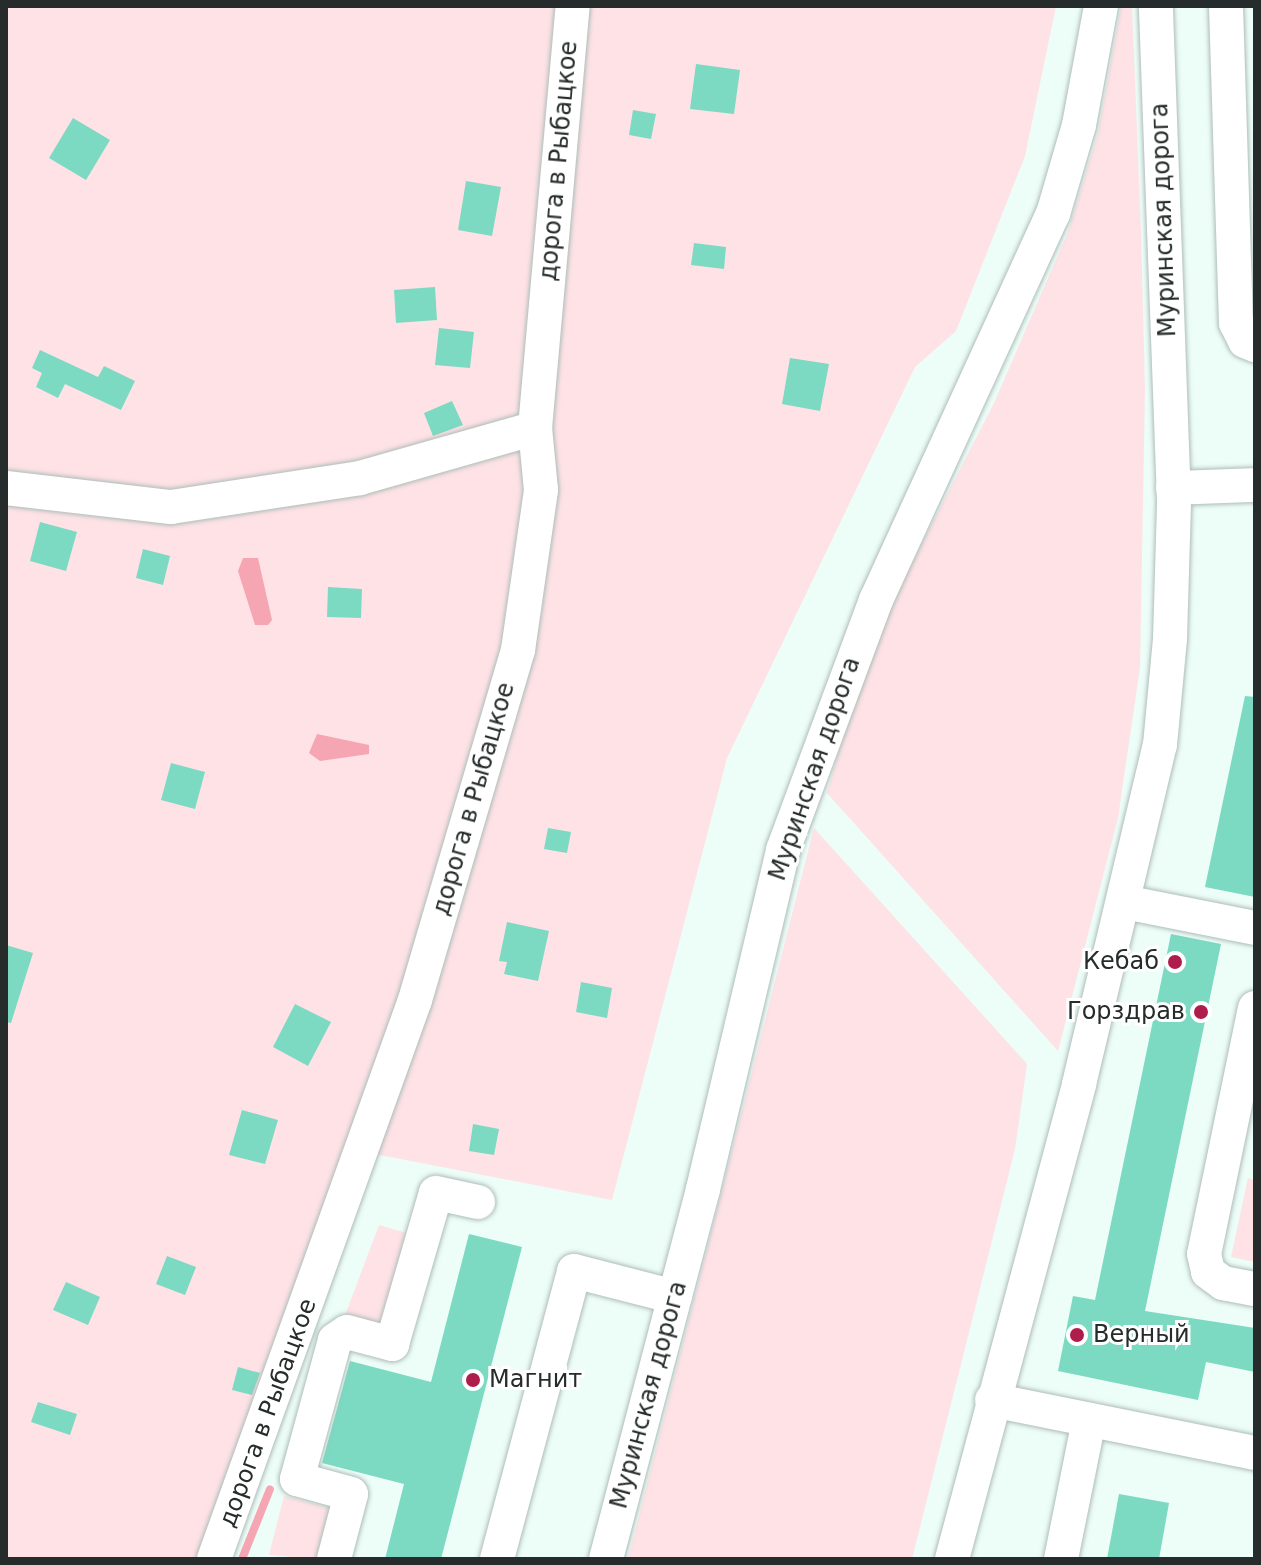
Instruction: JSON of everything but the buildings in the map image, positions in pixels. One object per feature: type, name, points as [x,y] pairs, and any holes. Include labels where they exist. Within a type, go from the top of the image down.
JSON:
[{"type":"street","name":"дорога в Рыбацкое","points":[[214,1559],[415,1000],[518,650],[541,490],[535,428],[573,6]]},
{"type":"street","name":"Муринская дорога","points":[[606,1559],[797,809],[876,600],[1053,214],[1079,125],[1101,6]]},
{"type":"street","name":"Муринская дорога","points":[[952,1559],[1124,902],[1160,745],[1170,639],[1173,488],[1156,6]]},
{"type":"street","points":[[1226,6],[1236,323],[1245,341],[1255,345]]},
{"type":"street","points":[[6,488],[171,507],[360,478],[535,428]]},
{"type":"street","points":[[1173,488],[1255,485]]},
{"type":"street","points":[[1124,902],[1255,928]]},
{"type":"street","points":[[1255,1008],[1245,1106],[1204,1254],[1208,1272],[1223,1283],[1255,1289]]},
{"type":"street","points":[[334,1559],[351,1494],[297,1479],[335,1340],[347,1332],[392,1344],[436,1193],[478,1202]]},
{"type":"street","points":[[497,1559],[574,1271],[675,1297]]},
{"type":"street","points":[[992,1400],[1255,1453]]},
{"type":"street","points":[[1061,1559],[1089,1420]]},
{"type":"shaded area","points":[[6,6],[1056,6],[1025,156],[956,331],[915,367],[727,758],[612,1200],[349,1149],[202,1559],[6,1559]]},
{"type":"shaded area","points":[[1121,6],[1132,6],[1141,234],[1145,389],[1140,667],[1118,818],[1058,1051],[827,793],[855,693],[899,588],[994,403],[1068,232],[1098,133]]},
{"type":"shaded area","points":[[243,558],[258,558],[272,620],[268,625],[255,625],[238,571]]},
{"type":"shaded area","points":[[317,734],[369,745],[369,754],[320,761],[309,753]]},
{"type":"shaded area","points":[[814,828],[1027,1064],[1015,1149],[912,1559],[628,1559]]},
{"type":"shaded area","points":[[1248,1178],[1255,1180],[1255,1262],[1231,1257]]},
{"type":"shaded area","points":[[379,1225],[406,1233],[381,1327],[344,1318]]},
{"type":"shaded area","points":[[284,1496],[331,1508],[317,1559],[269,1555]]},
{"type":"waterway","points":[[242,1559],[270,1489]]},
{"type":"place","name":"Кебаб","points":[[1175,962]]},
{"type":"place","name":"Горздрав","points":[[1201,1012]]},
{"type":"place","name":"Верный","points":[[1077,1335]]},
{"type":"place","name":"Магнит","points":[[473,1380]]}]
